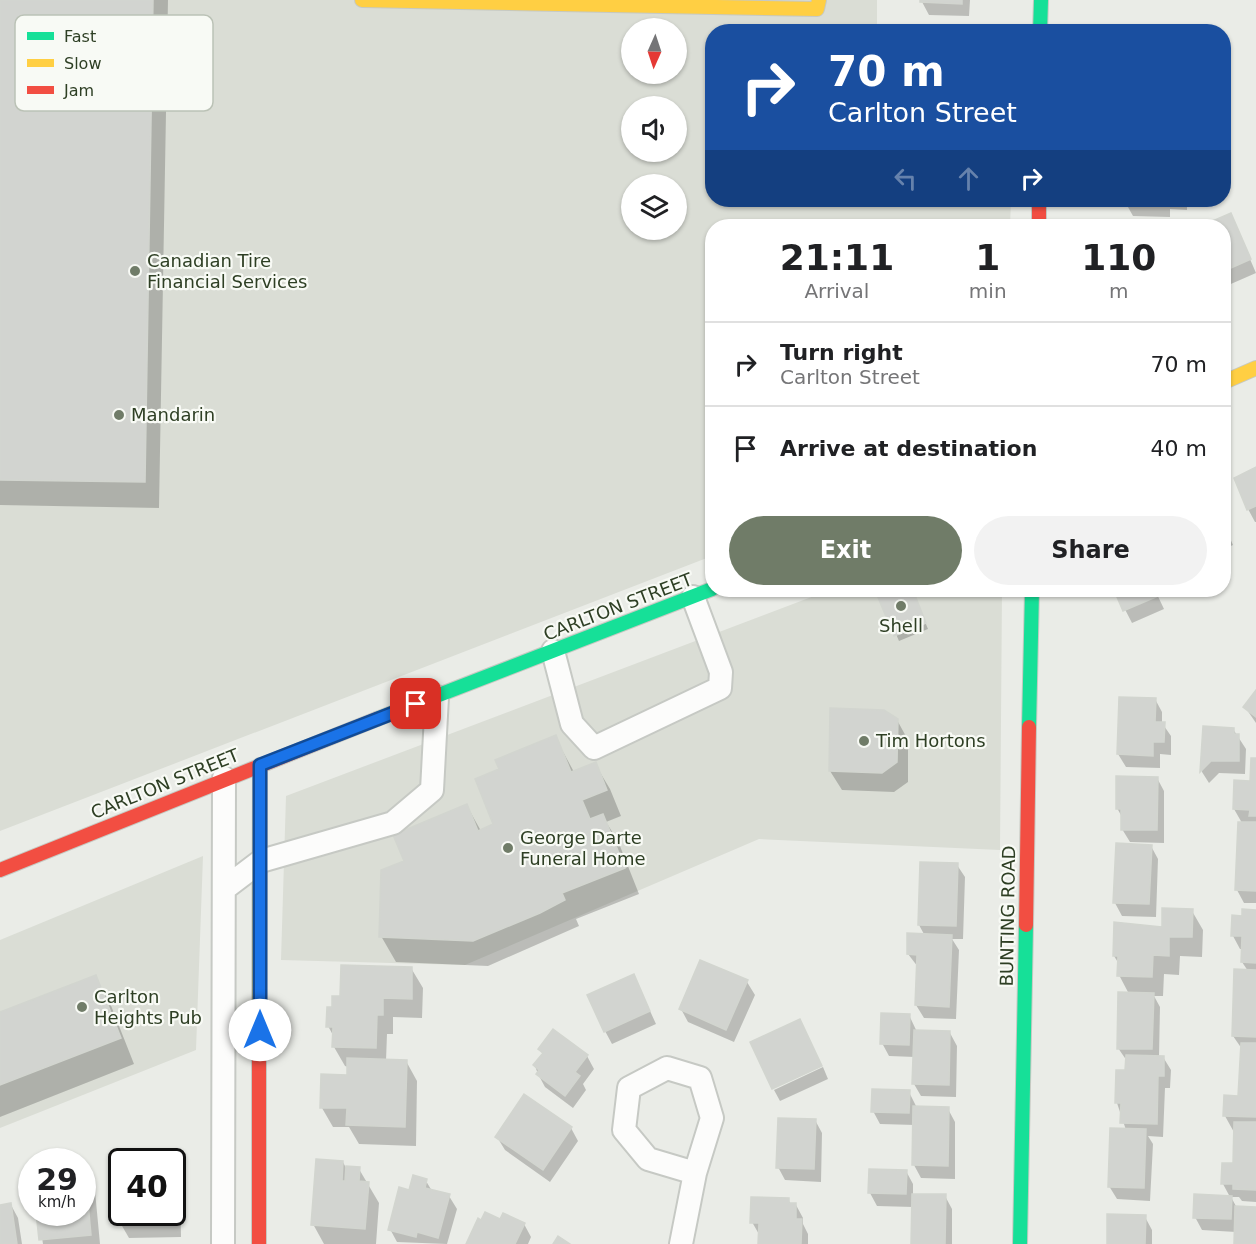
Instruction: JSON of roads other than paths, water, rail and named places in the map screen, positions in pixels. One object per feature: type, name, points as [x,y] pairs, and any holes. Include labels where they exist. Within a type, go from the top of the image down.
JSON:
[{"type":"main road","points":[[362,0],[817,9],[819,0]]},
{"type":"main road","points":[[1040,24],[1041,0]]},
{"type":"main road","points":[[1231,379],[1256,368]]},
{"type":"main road","name":"CARLTON STREET","points":[[0,870],[224,778],[703,593]]},
{"type":"main road","name":"BUNTING ROAD","points":[[1020,1244],[1031,597]]},
{"type":"main road","points":[[259,1244],[260,765]]},
{"type":"street","points":[[553,651],[572,724],[594,748],[720,688],[721,672],[703,593]]},
{"type":"street","points":[[224,889],[260,863],[393,823],[432,790],[436,697]]},
{"type":"street","points":[[223,1244],[224,778]]},
{"type":"street","points":[[681,1244],[695,1173],[712,1118],[700,1078],[667,1068],[629,1088],[624,1130],[648,1159],[695,1173]]},
{"type":"place","name":"Canadian Tire Financial Services","points":[[135,271]]},
{"type":"place","name":"Mandarin","points":[[119,415]]},
{"type":"place","name":"Shell","points":[[901,606]]},
{"type":"place","name":"Tim Hortons","points":[[864,741]]},
{"type":"place","name":"George Darte Funeral Home","points":[[508,848]]},
{"type":"place","name":"Carlton Heights Pub","points":[[82,1007]]}]
